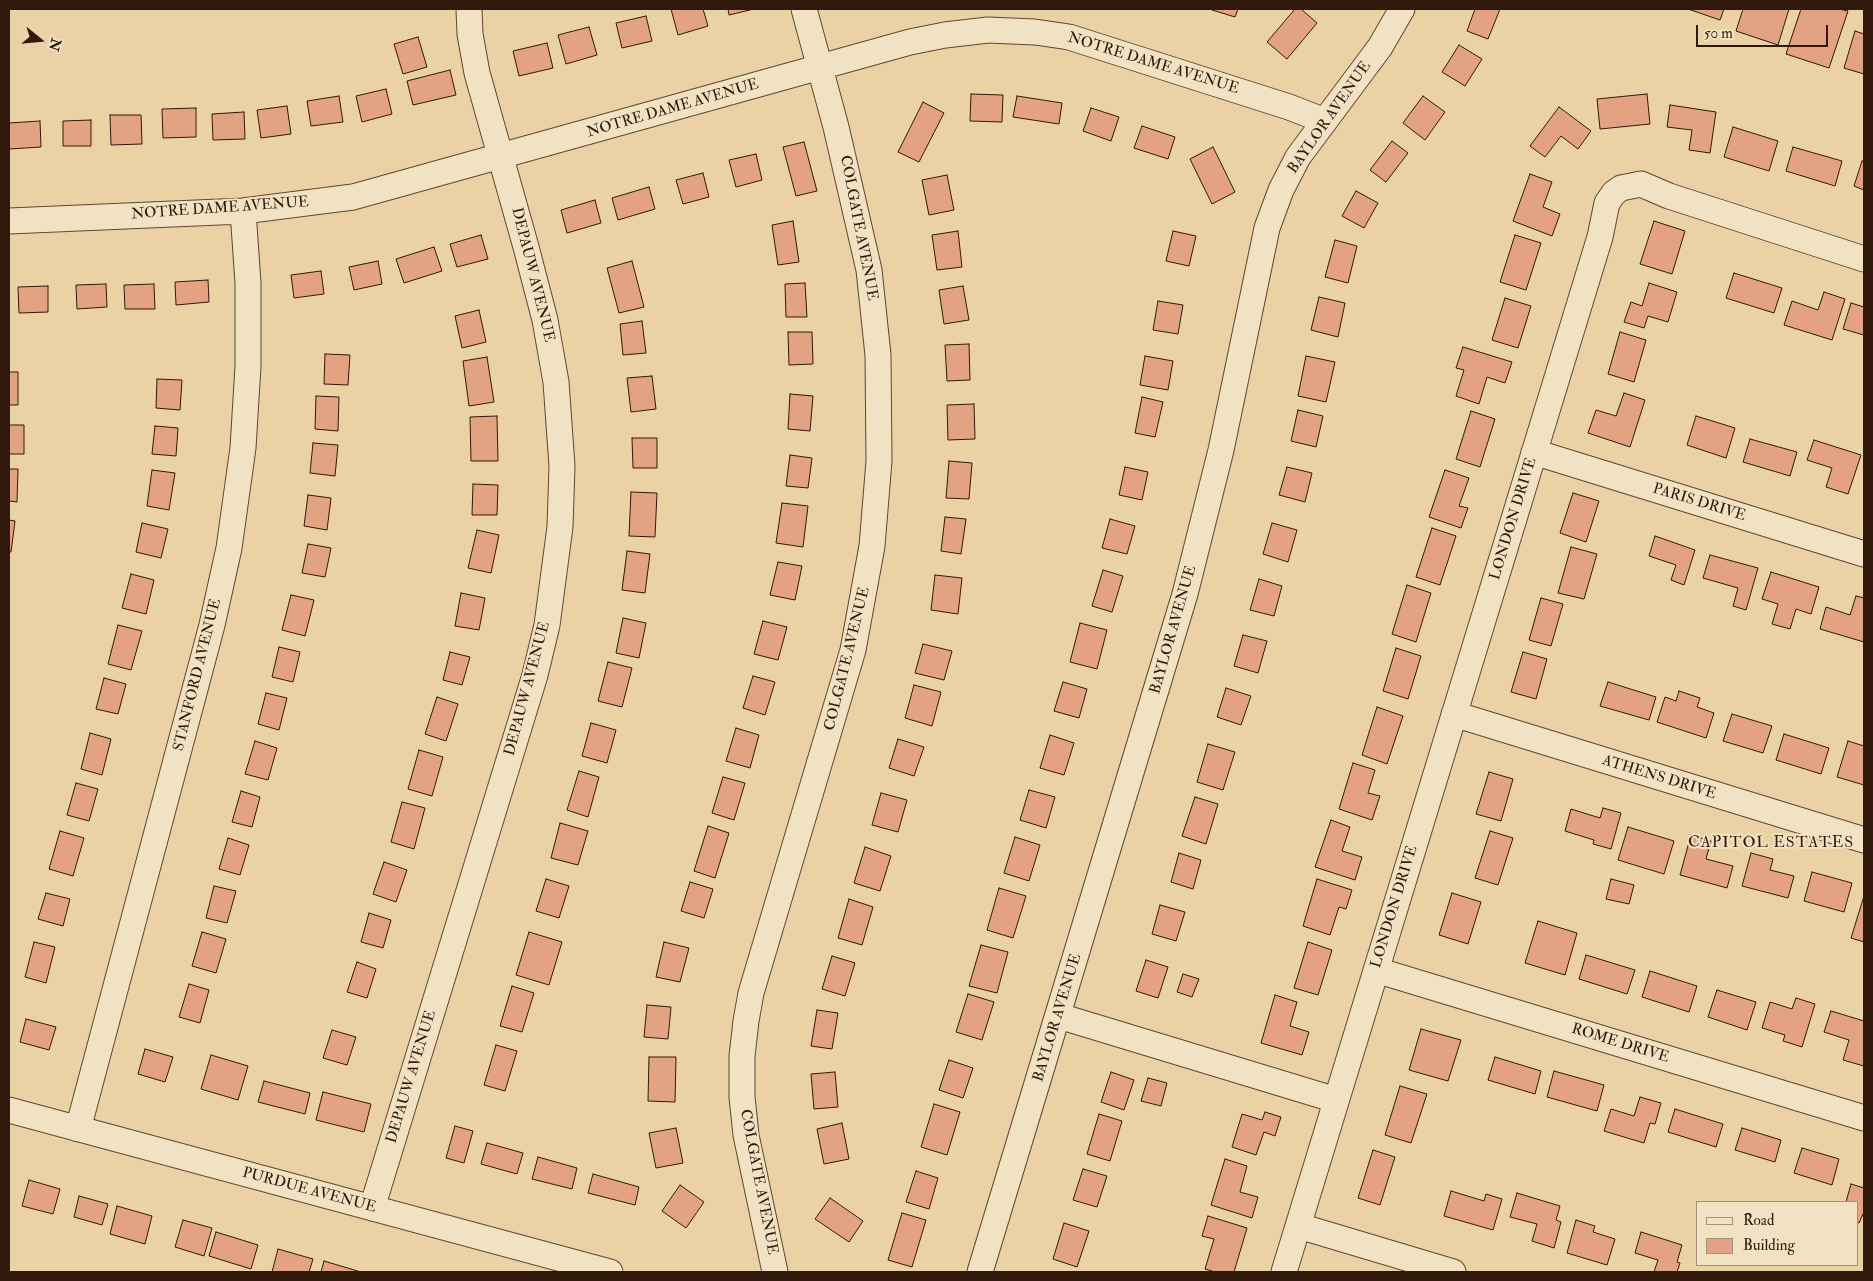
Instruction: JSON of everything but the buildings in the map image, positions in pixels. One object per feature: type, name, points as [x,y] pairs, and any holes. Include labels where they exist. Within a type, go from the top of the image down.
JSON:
[{"type":"street","name":"DEPAUW AVENUE","points":[[372,1208],[535,675],[547,625],[556,571],[562,466],[556,382],[545,320],[477,73],[470,34],[469,9]]},
{"type":"street","name":"COLGATE AVENUE","points":[[775,1272],[745,1125],[742,1072],[746,1022],[751,993],[853,650],[872,546],[879,461],[878,355],[869,270],[846,165],[804,9]]},
{"type":"street","name":"BAYLOR AVENUE","points":[[980,1272],[1059,1016],[1185,594],[1221,450],[1266,228],[1281,190],[1298,157],[1380,47],[1402,9]]},
{"type":"street","name":"NOTRE DAME AVENUE","points":[[9,221],[243,211],[353,197],[910,42],[945,35],[988,30],[1035,32],[1069,37],[1289,107],[1325,121]]},
{"type":"street","name":"LONDON DRIVE","points":[[1284,1272],[1600,237],[1607,203],[1614,193],[1621,188],[1641,184],[1669,196],[1864,258]]},
{"type":"street","name":"STANFORD AVENUE","points":[[78,1129],[212,625],[229,548],[243,448],[248,366],[248,283],[243,211]]},
{"type":"street","name":"PARIS DRIVE","points":[[1534,452],[1864,554]]},
{"type":"street","name":"ATHENS DRIVE","points":[[1454,714],[1864,840]]},
{"type":"street","name":"ROME DRIVE","points":[[1376,970],[1864,1118]]},
{"type":"street","points":[[1059,1016],[1336,1100]]},
{"type":"street","name":"PURDUE AVENUE","points":[[9,1110],[610,1272]]},
{"type":"street","points":[[1299,1226],[1452,1272]]},
{"type":"district","name":"CAPITOL ESTATES","points":[[1771,844]]}]
